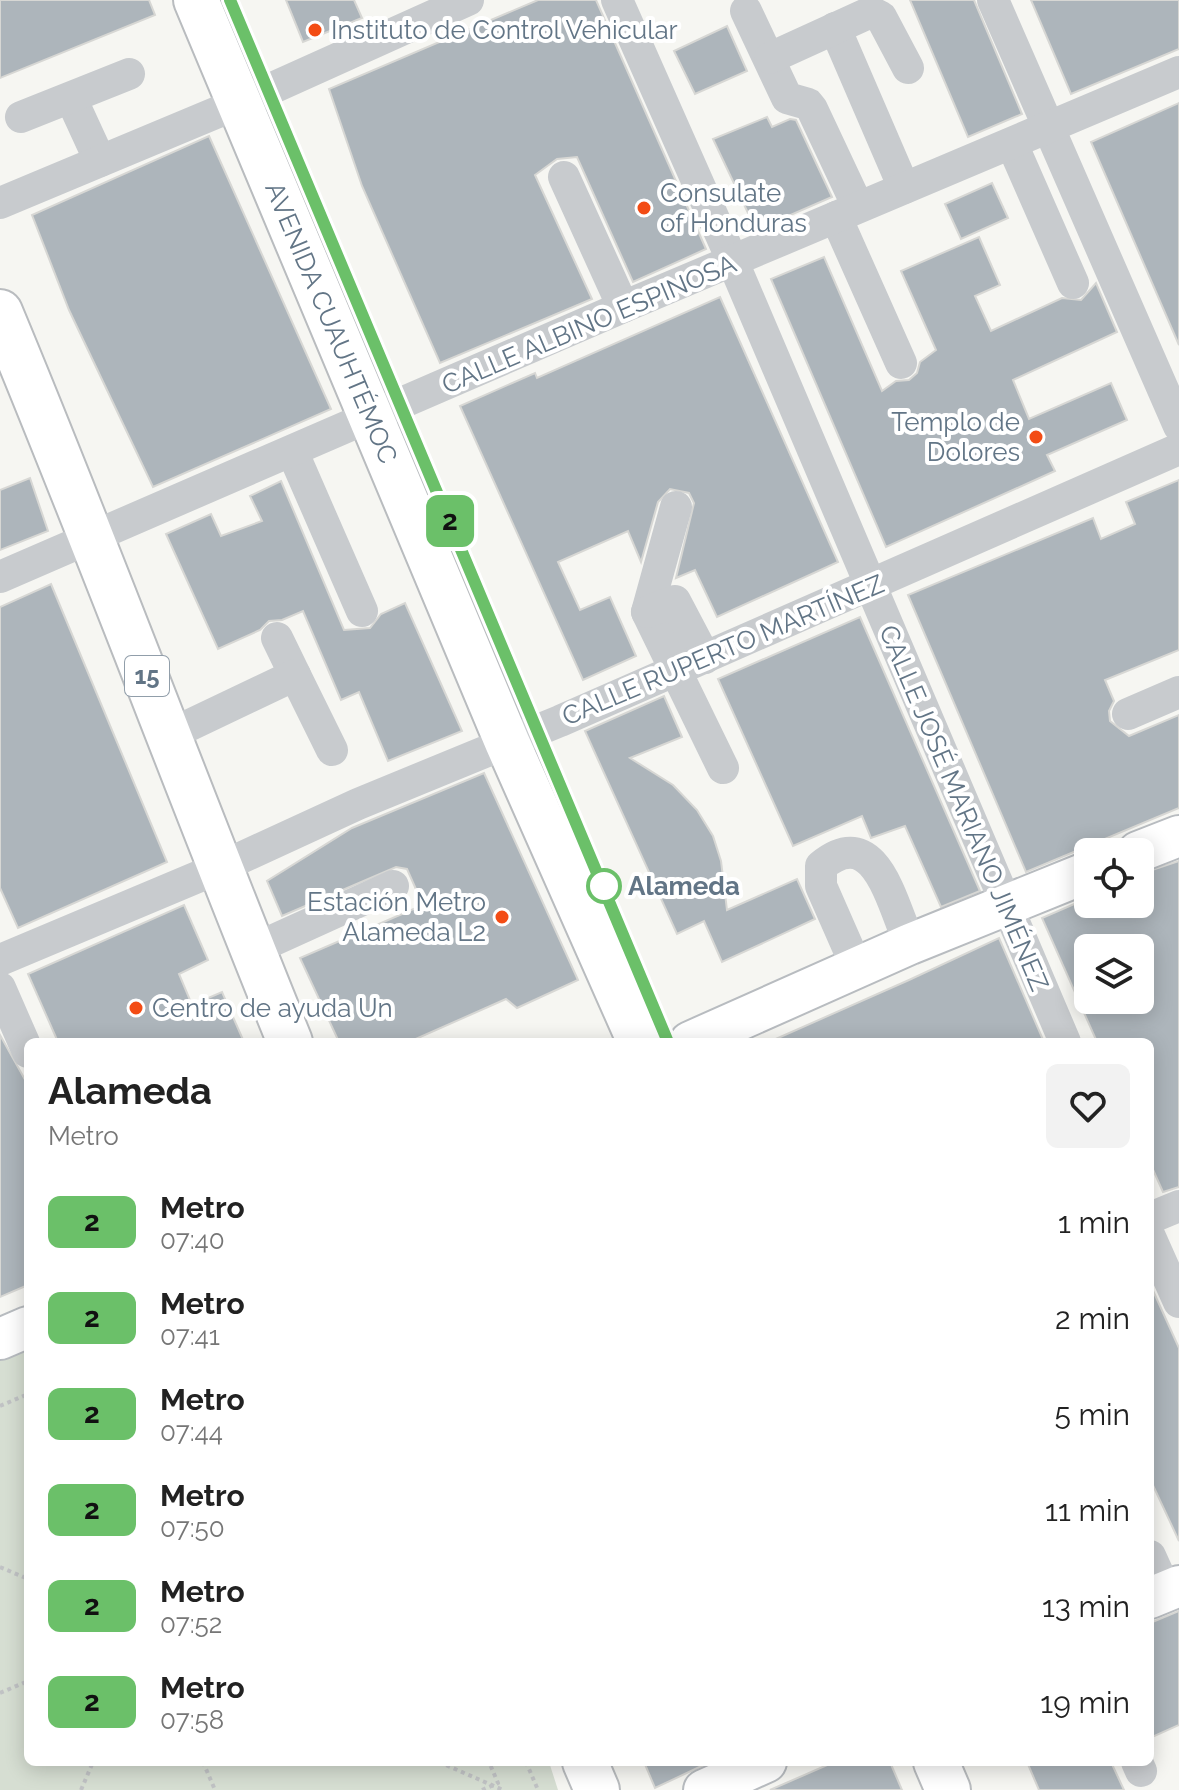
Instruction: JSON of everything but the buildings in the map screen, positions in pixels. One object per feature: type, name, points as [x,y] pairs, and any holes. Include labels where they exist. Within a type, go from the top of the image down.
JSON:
[{"type":"highway","name":"AVENIDA CUAUHTÉMOC","points":[[196,0],[507,742],[638,1038]]},
{"type":"highway","name":"15","points":[[2,322],[93,535],[219,868],[288,1038]]},
{"type":"highway","points":[[587,1766],[597,1790]]},
{"type":"highway","points":[[938,1766],[948,1790]]},
{"type":"main road","points":[[1154,846],[1179,836]]},
{"type":"main road","points":[[699,1038],[910,944],[1074,878]]},
{"type":"main road","points":[[0,1339],[24,1329]]},
{"type":"main road","points":[[704,1790],[757,1766]]},
{"type":"street","points":[[0,203],[237,104],[411,11],[468,0]]},
{"type":"street","name":"CALLE JOSÉ MARIANO JIMÉNEZ","points":[[617,0],[733,262],[1063,1038]]},
{"type":"street","points":[[993,0],[1179,426]]},
{"type":"street","points":[[746,11],[789,101],[808,104],[812,109],[901,363]]},
{"type":"street","points":[[770,58],[867,13],[878,14],[908,68]]},
{"type":"street","points":[[835,28],[904,188]]},
{"type":"street","name":"CALLE ALBINO ESPINOSA","points":[[0,577],[93,535],[293,453],[623,307],[1179,72]]},
{"type":"street","points":[[21,117],[129,74]]},
{"type":"street","points":[[71,98],[100,161]]},
{"type":"street","points":[[1012,144],[1073,283]]},
{"type":"street","points":[[564,177],[623,307]]},
{"type":"street","name":"CALLE RUPERTO MARTÍNEZ","points":[[0,960],[869,587],[1179,449]]},
{"type":"street","points":[[293,453],[362,611]]},
{"type":"street","points":[[676,507],[647,612],[723,768]]},
{"type":"street","points":[[647,612],[675,601],[705,658]]},
{"type":"street","points":[[277,638],[332,750]]},
{"type":"street","points":[[169,735],[295,675]]},
{"type":"street","points":[[1128,714],[1179,692]]},
{"type":"street","points":[[857,968],[819,875],[821,866],[843,851],[855,850],[870,858],[910,944]]},
{"type":"street","points":[[252,950],[393,886]]},
{"type":"street","points":[[0,988],[24,1043]]},
{"type":"street","points":[[1154,1216],[1179,1206]]},
{"type":"street","points":[[1154,1246],[1179,1302]]},
{"type":"path","points":[[0,1406],[24,1396]]},
{"type":"path","points":[[0,1567],[24,1577]]},
{"type":"path","points":[[0,1693],[24,1683]]},
{"type":"path","points":[[81,1790],[91,1766]]},
{"type":"path","points":[[205,1766],[215,1790]]},
{"type":"path","points":[[448,1766],[503,1790]]},
{"type":"path","points":[[482,1790],[498,1783],[491,1766]]},
{"type":"path","points":[[528,1766],[538,1790]]},
{"type":"shaded area","points":[[24,1338],[24,1766],[550,1766],[558,1790],[0,1790],[0,1348]]},
{"type":"metro line","name":"2","points":[[230,0],[666,1038]]},
{"type":"place","name":"Instituto de Control Vehicular","points":[[315,30]]},
{"type":"place","name":"Consulate of Honduras","points":[[644,208]]},
{"type":"place","name":"Templo de Dolores","points":[[1036,437]]},
{"type":"place","name":"Alameda","points":[[604,886]]},
{"type":"place","name":"Estación Metro Alameda L2","points":[[502,917]]},
{"type":"place","name":"Centro de ayuda Un","points":[[136,1008]]}]
